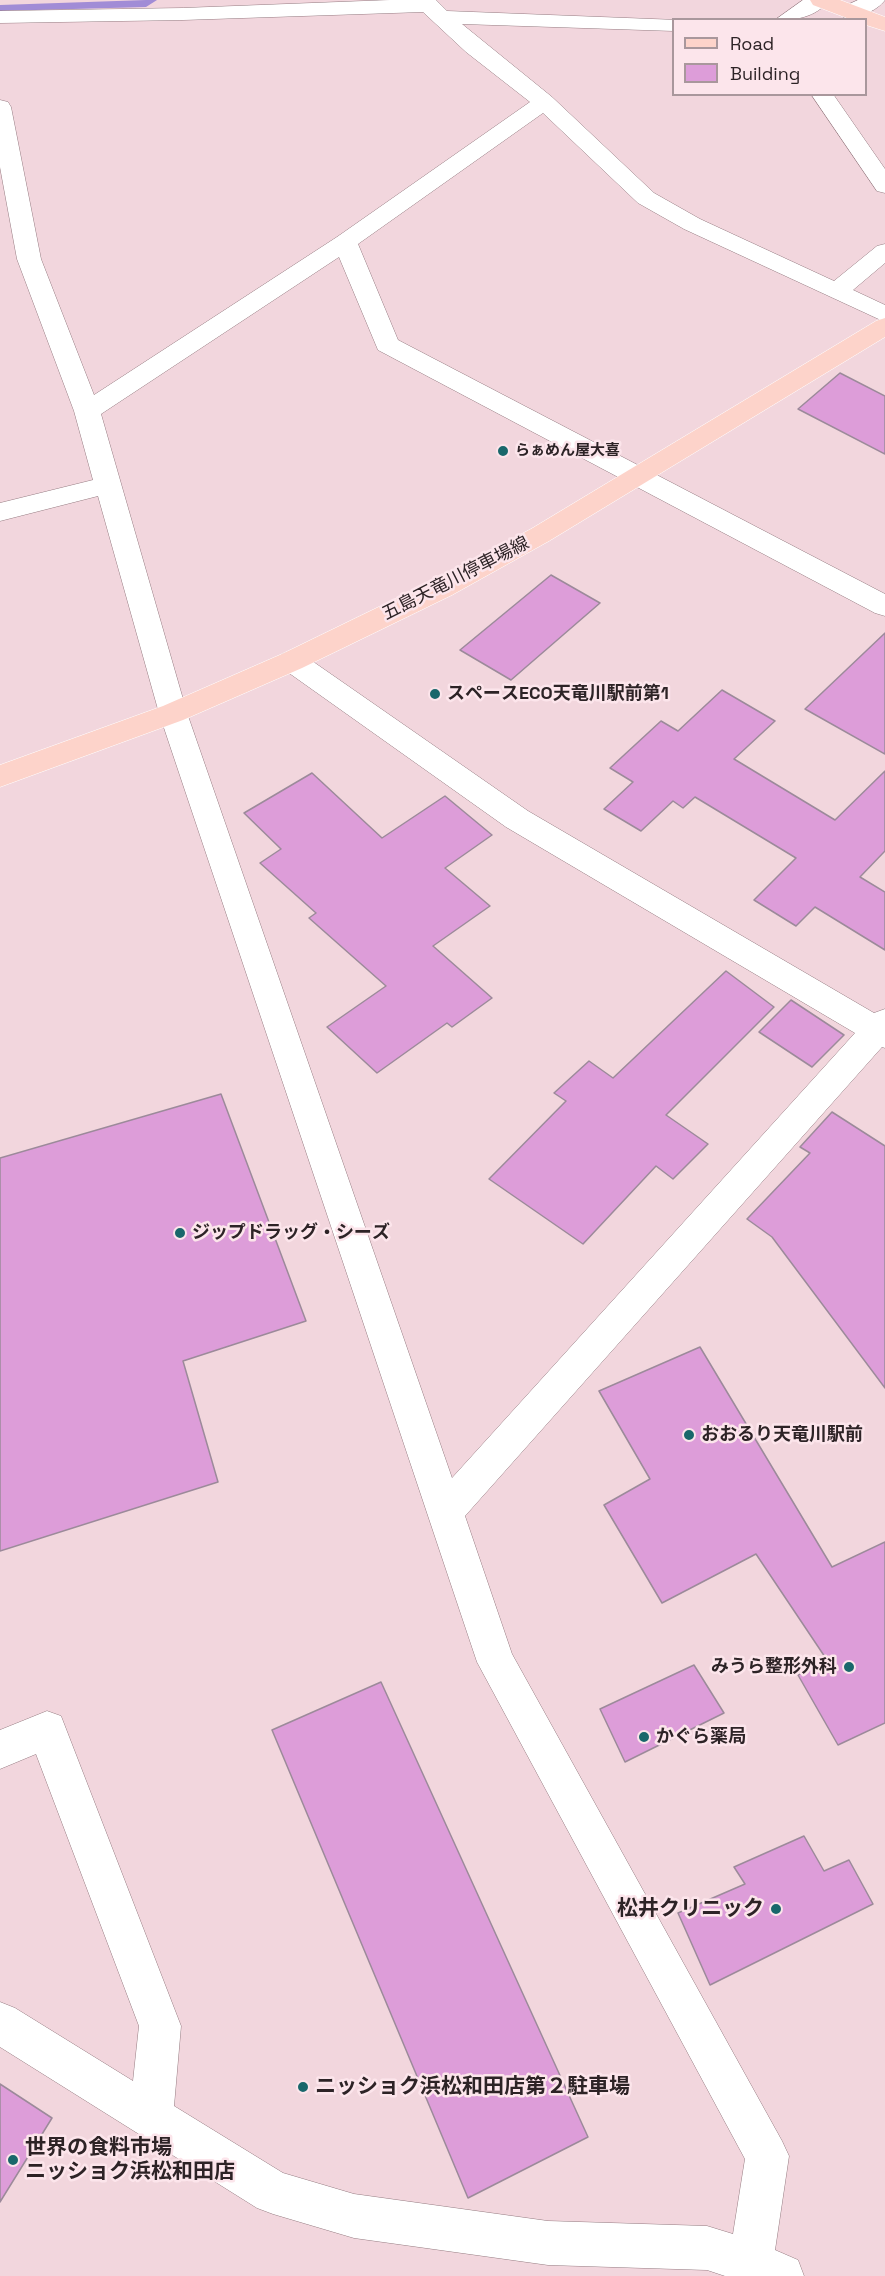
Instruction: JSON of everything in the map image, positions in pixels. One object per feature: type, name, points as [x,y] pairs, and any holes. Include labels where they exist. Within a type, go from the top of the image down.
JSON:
[{"type":"main road","points":[[819,0],[867,18]]},
{"type":"main road","points":[[867,18],[885,25]]},
{"type":"main road","name":"五島天竜川停車場線","points":[[0,776],[173,713],[292,661],[442,588],[540,536],[885,326]]},
{"type":"street","points":[[788,18],[819,0]]},
{"type":"street","points":[[851,12],[874,0]]},
{"type":"street","points":[[431,8],[474,47],[544,102],[646,198],[692,224],[885,314]]},
{"type":"street","points":[[0,17],[431,8],[672,25]]},
{"type":"street","points":[[823,96],[885,186]]},
{"type":"street","points":[[87,411],[345,242],[544,102]]},
{"type":"street","points":[[0,106],[20,258],[87,411],[173,713],[496,1662],[767,2156],[767,2269],[707,2248],[548,2243],[354,2216],[273,2192],[0,2023]]},
{"type":"street","points":[[345,242],[387,345],[885,606]]},
{"type":"street","points":[[836,291],[885,251]]},
{"type":"street","points":[[0,512],[107,485]]},
{"type":"street","points":[[292,661],[517,819],[882,1029],[444,1513]]},
{"type":"street","points":[[0,1750],[47,1730],[160,2026],[151,2116]]},
{"type":"building","points":[[840,373],[885,396],[885,454],[798,409]]},
{"type":"building","points":[[551,575],[600,603],[511,680],[460,650]]},
{"type":"building","points":[[885,633],[885,754],[805,709]]},
{"type":"building","points":[[722,690],[775,721],[734,759],[835,820],[885,771],[885,851],[860,877],[885,892],[885,950],[815,907],[796,926],[754,900],[796,858],[695,797],[683,808],[673,801],[641,831],[604,809],[633,782],[610,768],[661,721],[678,731]]},
{"type":"building","points":[[312,773],[382,838],[445,796],[492,835],[445,868],[490,906],[433,946],[492,998],[452,1027],[447,1023],[377,1073],[327,1027],[386,986],[309,918],[316,913],[260,863],[281,849],[244,813]]},
{"type":"building","points":[[726,971],[774,1007],[666,1115],[708,1144],[673,1179],[656,1166],[583,1244],[489,1179],[566,1101],[554,1093],[589,1061],[613,1078]]},
{"type":"building","points":[[791,1000],[844,1035],[812,1067],[759,1032]]},
{"type":"building","points":[[221,1094],[306,1321],[183,1361],[218,1482],[0,1551],[0,1158]]},
{"type":"building","points":[[832,1112],[885,1146],[885,1388],[772,1237],[747,1219],[810,1153],[800,1147]]},
{"type":"building","name":"おおるり天竜川駅前","points":[[700,1347],[832,1567],[885,1542],[885,1723],[838,1745],[798,1675],[827,1660],[756,1554],[662,1603],[604,1505],[650,1479],[599,1391]]},
{"type":"building","name":"かぐら薬局","points":[[694,1665],[724,1713],[625,1762],[600,1709]]},
{"type":"building","points":[[381,1682],[588,2137],[468,2198],[272,1730]]},
{"type":"building","name":"松井クリニック","points":[[804,1836],[824,1871],[849,1860],[873,1904],[710,1985],[678,1913],[745,1884],[734,1867]]},
{"type":"building","name":"世界の食料市場 ニッショク浜松和田店","points":[[0,2084],[52,2118],[0,2202]]},
{"type":"waterway","points":[[0,8],[146,4],[152,0]]},
{"type":"place","name":"らぁめん屋大喜","points":[[503,451]]},
{"type":"place","name":"スペースECO天竜川駅前第1","points":[[435,694]]},
{"type":"place","name":"ジップドラッグ・シーズ","points":[[180,1233]]},
{"type":"place","name":"おおるり天竜川駅前","points":[[689,1435]]},
{"type":"place","name":"みうら整形外科","points":[[849,1667]]},
{"type":"place","name":"かぐら薬局","points":[[644,1737]]},
{"type":"place","name":"松井クリニック","points":[[776,1909]]},
{"type":"place","name":"ニッショク浜松和田店第２駐車場","points":[[303,2087]]},
{"type":"place","name":"世界の食料市場 ニッショク浜松和田店","points":[[13,2160]]}]
